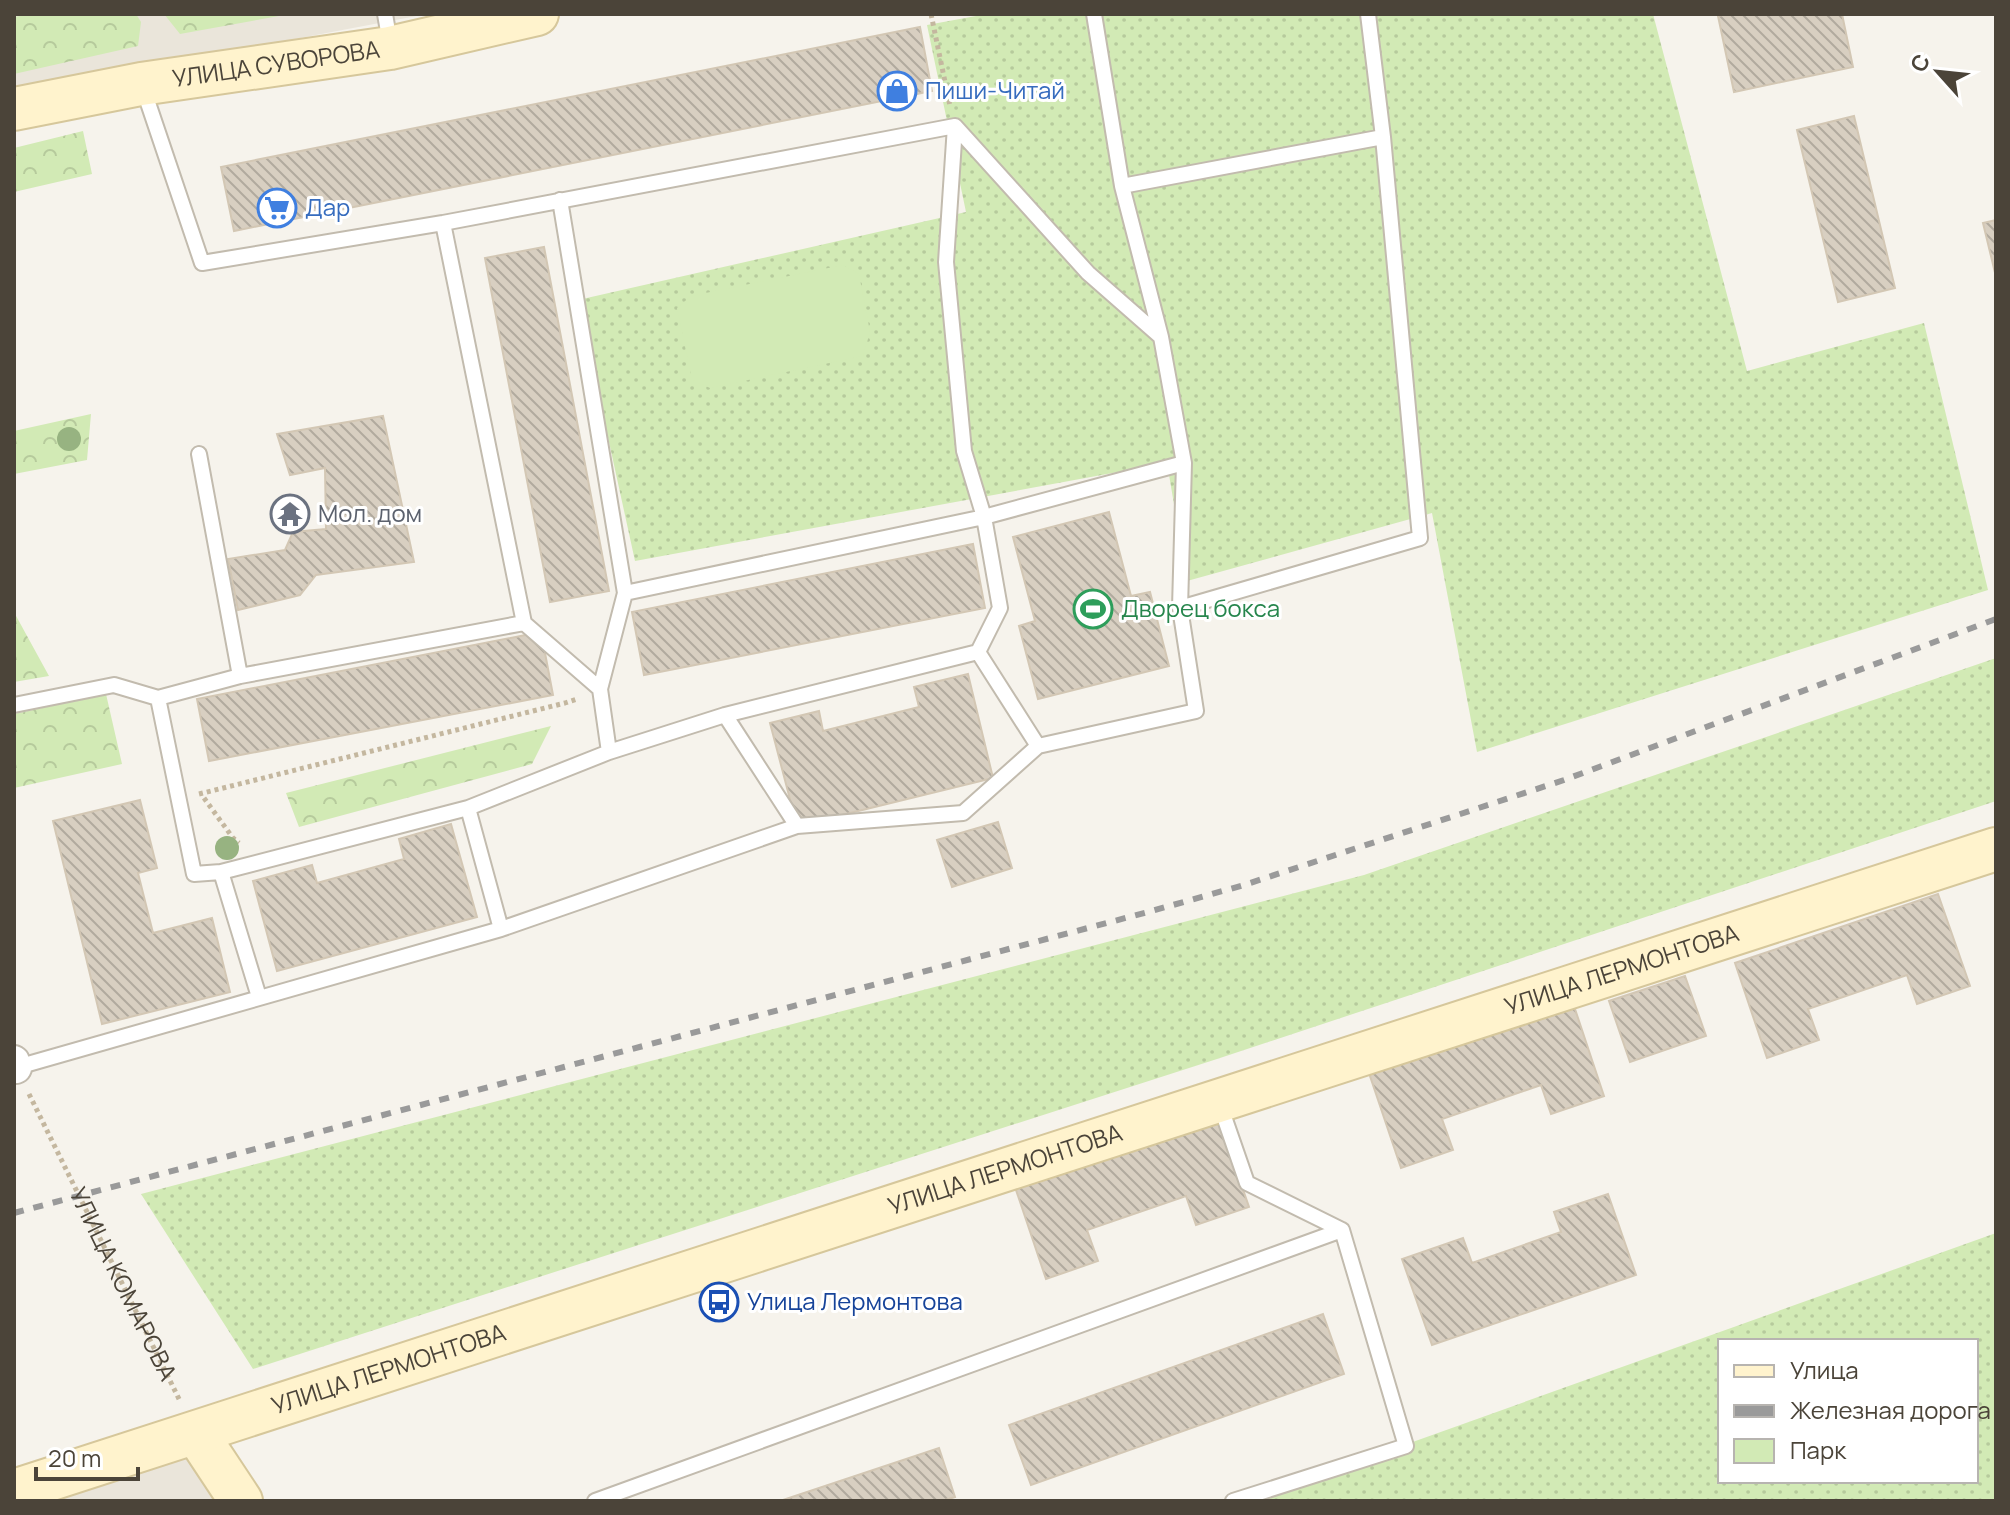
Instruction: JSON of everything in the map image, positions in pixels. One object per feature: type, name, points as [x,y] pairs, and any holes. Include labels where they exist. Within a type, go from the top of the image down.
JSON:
[{"type":"main road","name":"УЛИЦА СУВОРОВА","points":[[14,109],[388,31],[537,14]]},
{"type":"main road","name":"УЛИЦА ЛЕРМОНТОВА","points":[[14,1491],[1996,849]]},
{"type":"main road","points":[[196,1433],[241,1501]]},
{"type":"lane","points":[[15,1066],[501,929],[797,826],[963,813],[1038,746],[1196,711],[1180,608],[1184,463],[1161,337],[1122,186],[1094,14]]},
{"type":"lane","points":[[1180,608],[1420,538],[1383,137],[1368,14]]},
{"type":"lane","points":[[141,84],[202,263],[443,223],[955,126]]},
{"type":"lane","points":[[955,126],[1088,273],[1161,337]]},
{"type":"lane","points":[[158,698],[194,874],[221,872],[468,808],[609,752],[725,715],[978,652],[1000,608],[984,517],[964,451],[946,262],[955,126]]},
{"type":"lane","points":[[1122,186],[1383,137]]},
{"type":"lane","points":[[560,200],[625,593],[600,689],[609,752]]},
{"type":"lane","points":[[443,223],[524,623],[600,689]]},
{"type":"lane","points":[[199,454],[240,676]]},
{"type":"lane","points":[[625,593],[984,517],[1184,463]]},
{"type":"lane","points":[[14,705],[114,685],[158,698],[240,676],[524,623]]},
{"type":"lane","points":[[978,652],[1038,746]]},
{"type":"lane","points":[[725,715],[797,826]]},
{"type":"lane","points":[[468,808],[501,929]]},
{"type":"lane","points":[[221,872],[259,997]]},
{"type":"lane","points":[[1219,1101],[1247,1183],[1342,1230],[1406,1446],[1233,1501]]},
{"type":"lane","points":[[595,1501],[1342,1230]]},
{"type":"path","points":[[931,14],[955,126]]},
{"type":"path","points":[[179,799],[565,703],[600,689]]},
{"type":"path","points":[[201,794],[233,838],[263,861]]},
{"type":"path","name":"УЛИЦА КОМАРОВА","points":[[15,1066],[196,1433]]},
{"type":"shaded area","points":[[14,14],[427,14],[14,92]]},
{"type":"shaded area","points":[[196,1433],[241,1501],[14,1501]]},
{"type":"green space","points":[[31,14],[136,14],[141,22],[138,46],[14,74],[14,17]]},
{"type":"green space","points":[[164,14],[290,14],[180,34]]},
{"type":"green space","points":[[987,14],[1653,14],[1747,371],[1924,323],[1988,590],[1477,752],[1432,513],[1187,581],[1167,463],[635,561],[578,300],[966,212],[927,25]]},
{"type":"green space","points":[[83,131],[92,174],[14,192],[14,148]]},
{"type":"green space","points":[[843,265],[859,274],[870,332],[863,356],[710,388],[692,380],[677,308],[691,296]]},
{"type":"green space","points":[[91,414],[87,460],[14,474],[14,431]]},
{"type":"green space","points":[[15,614],[49,676],[14,682]]},
{"type":"green space","points":[[1996,658],[1996,801],[1217,1059],[253,1369],[141,1194],[1364,875]]},
{"type":"green space","points":[[106,694],[122,764],[14,788],[14,714]]},
{"type":"green space","points":[[551,726],[532,764],[299,827],[286,793]]},
{"type":"green space","points":[[1996,1233],[1996,1501],[1248,1501]]},
{"type":"building","points":[[1842,14],[1853,67],[1734,92],[1718,16]]},
{"type":"building","points":[[920,27],[932,91],[234,231],[221,167]]},
{"type":"building","points":[[1854,116],[1895,288],[1838,302],[1797,130]]},
{"type":"building","points":[[1996,220],[1996,277],[1983,223]]},
{"type":"building","points":[[544,247],[609,591],[550,602],[485,258]]},
{"type":"building","points":[[383,416],[414,562],[316,575],[300,595],[238,610],[228,559],[285,550],[293,532],[326,529],[325,468],[290,475],[277,434]]},
{"type":"building","name":"Дворец бокса","points":[[1109,512],[1131,596],[1150,592],[1169,666],[1038,699],[1019,626],[1035,621],[1013,537]]},
{"type":"building","points":[[973,544],[985,608],[644,675],[632,612]]},
{"type":"building","points":[[541,632],[553,695],[209,761],[197,699]]},
{"type":"building","points":[[968,674],[993,778],[797,826],[770,723],[819,711],[823,731],[919,707],[914,687]]},
{"type":"building","points":[[140,800],[157,868],[138,873],[153,933],[212,918],[230,992],[102,1024],[53,821]]},
{"type":"building","points":[[998,822],[1012,868],[952,887],[937,840]]},
{"type":"building","points":[[451,824],[477,917],[277,971],[253,881],[312,865],[317,883],[404,859],[399,839]]},
{"type":"building","points":[[1938,894],[1970,986],[1917,1004],[1907,975],[1808,1009],[1819,1040],[1767,1058],[1735,963]]},
{"type":"building","points":[[1685,976],[1706,1036],[1630,1062],[1609,1001]]},
{"type":"building","points":[[1573,1003],[1604,1096],[1551,1114],[1541,1085],[1442,1119],[1453,1150],[1401,1168],[1369,1073]]},
{"type":"building","points":[[1217,1114],[1249,1207],[1196,1225],[1186,1196],[1087,1230],[1098,1261],[1046,1279],[1014,1184]]},
{"type":"building","points":[[1608,1194],[1636,1275],[1432,1345],[1402,1259],[1463,1238],[1472,1263],[1561,1232],[1554,1212]]},
{"type":"building","points":[[1323,1314],[1344,1374],[1031,1485],[1009,1425]]},
{"type":"building","points":[[939,1448],[955,1497],[942,1501],[780,1501]]},
{"type":"railway","points":[[14,1213],[1244,885],[1564,780],[1996,619]]},
{"type":"place","name":"Пиши-Читай","points":[[897,91]]},
{"type":"place","name":"Дар","points":[[277,208]]},
{"type":"place","name":"Мол. дом","points":[[290,514]]},
{"type":"place","name":"Дворец бокса","points":[[1093,609]]},
{"type":"place","name":"Улица Лермонтова","points":[[719,1302]]}]
